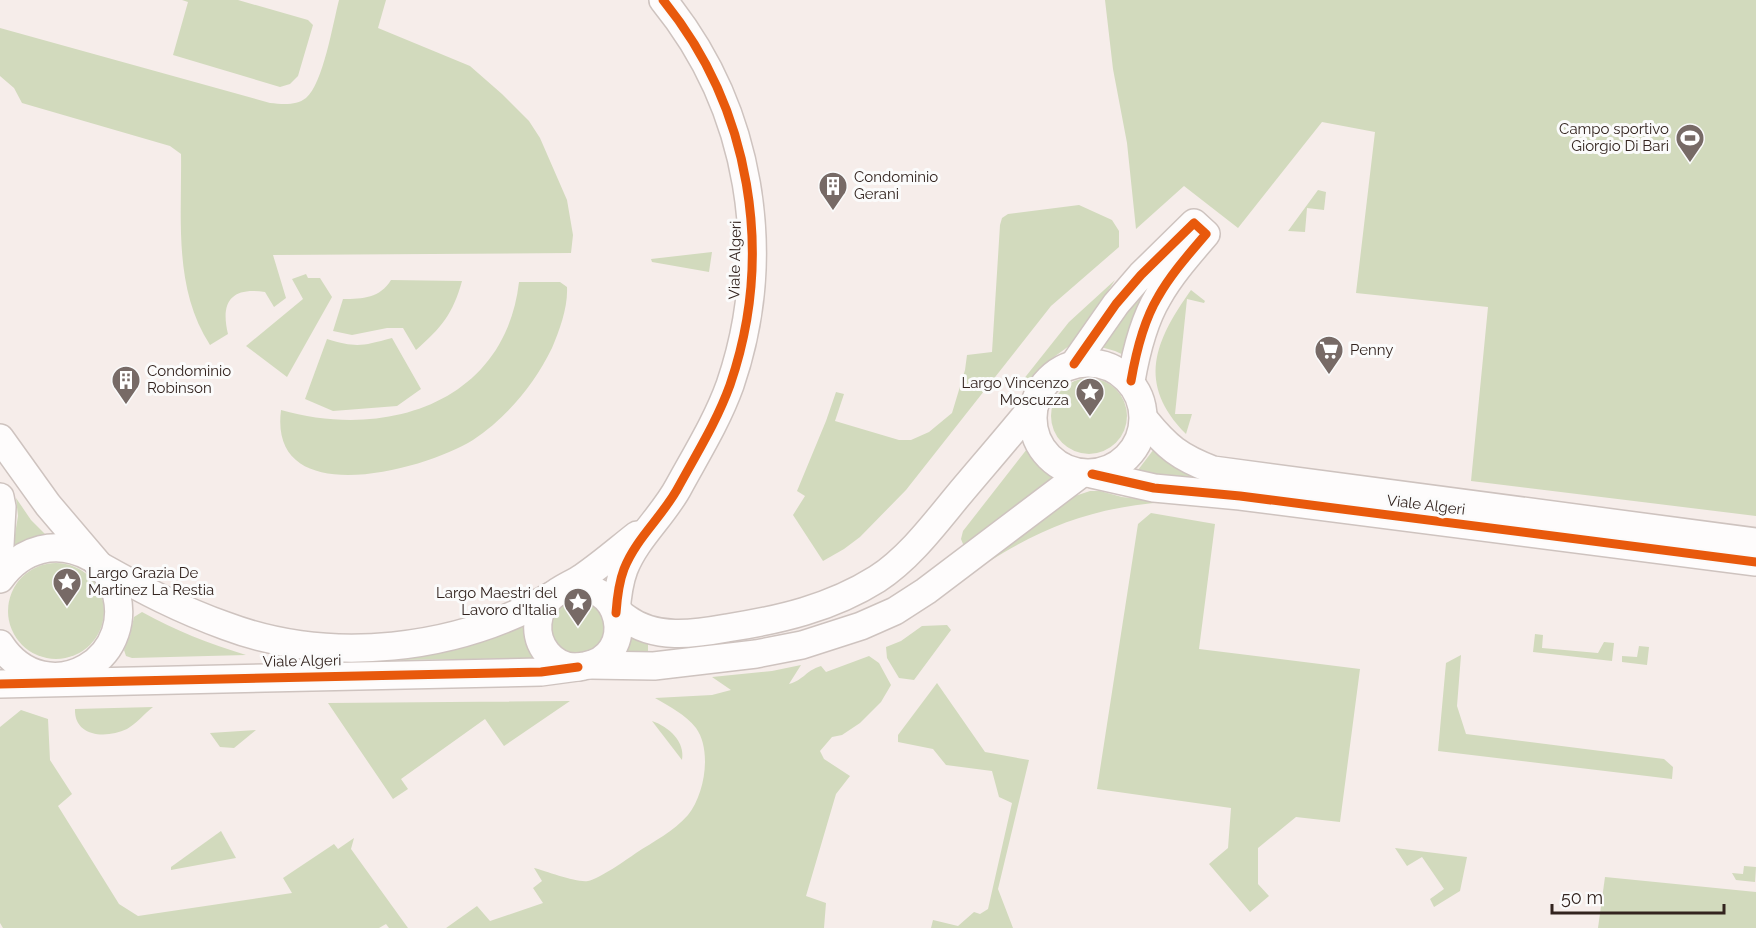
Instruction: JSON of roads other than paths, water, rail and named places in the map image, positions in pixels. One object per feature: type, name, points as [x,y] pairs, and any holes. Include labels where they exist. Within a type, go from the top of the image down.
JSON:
[{"type":"street","name":"Viale Algeri","points":[[614,608],[624,568],[675,493],[704,442],[729,386],[746,328],[752,267],[750,207],[746,177],[730,118],[705,63],[690,37],[663,0]]},
{"type":"street","points":[[1074,364],[1134,282],[1194,223],[1206,234],[1177,268],[1158,297],[1140,340],[1131,381]]},
{"type":"street","points":[[1099,363],[1111,366],[1131,381],[1141,399],[1145,420],[1140,440],[1129,456],[1112,468],[1087,473],[1060,465],[1042,450],[1035,435],[1033,420],[1035,404],[1039,393],[1053,375],[1074,364],[1099,363]]},
{"type":"street","points":[[614,608],[619,626],[617,639],[602,660],[584,666],[567,666],[548,654],[538,634],[540,612],[558,592],[583,586],[603,595],[626,618],[654,631],[665,633],[700,633],[772,621],[823,606],[861,588],[879,578],[930,529],[1035,404]]},
{"type":"street","name":"Viale Algeri","points":[[1145,420],[1167,446],[1189,461],[1213,470],[1756,542]]},
{"type":"street","points":[[0,438],[48,505],[111,579],[117,592],[119,621],[108,648],[87,668],[34,680],[27,670],[11,659],[0,644]]},
{"type":"street","name":"Viale Algeri","points":[[34,680],[91,681],[541,672],[584,666],[654,666],[756,654],[802,645],[861,626],[895,611],[926,591],[1087,473],[1154,488],[1240,496],[1756,562]]},
{"type":"street","points":[[0,497],[2,507],[0,545]]},
{"type":"street","name":"Viale Algeri","points":[[97,562],[152,596],[226,627],[269,639],[328,647],[388,646],[447,637],[512,615],[582,578],[657,519]]},
{"type":"street","points":[[0,579],[16,560],[40,549],[67,548],[97,562]]},
{"type":"place","name":"Campo sportivo Giorgio Di Bari","points":[[1690,164]]},
{"type":"place","name":"Condominio Gerani","points":[[833,212]]},
{"type":"place","name":"Penny","points":[[1329,376]]},
{"type":"place","name":"Condominio Robinson","points":[[126,406]]},
{"type":"place","name":"Largo Vincenzo Moscuzza","points":[[1090,418]]},
{"type":"place","name":"Largo Grazia De Martinez La Restia","points":[[67,608]]},
{"type":"place","name":"Largo Maestri del Lavoro d'Italia","points":[[578,628]]}]
